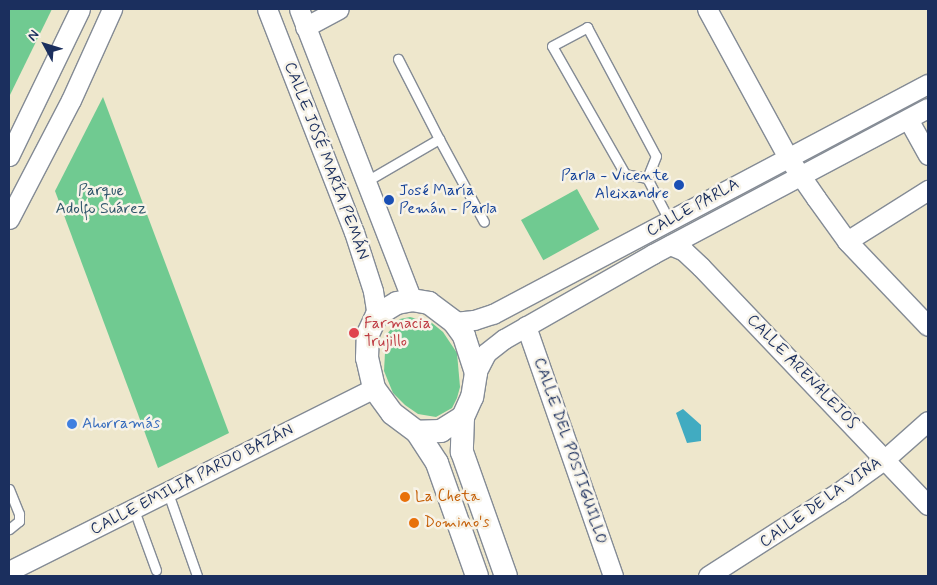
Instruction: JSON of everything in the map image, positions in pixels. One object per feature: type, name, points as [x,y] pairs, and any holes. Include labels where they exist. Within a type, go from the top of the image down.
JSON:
[{"type":"street","points":[[9,156],[80,9]]},
{"type":"street","points":[[9,219],[71,100],[112,9]]},
{"type":"street","name":"CALLE JOSÉ MARÍA PEMÁN","points":[[267,9],[354,232],[373,291],[377,315]]},
{"type":"street","name":"CALLE JOSÉ MARÍA PEMÁN","points":[[299,9],[412,300]]},
{"type":"street","points":[[305,27],[339,9]]},
{"type":"street","points":[[707,9],[787,156],[846,241],[928,326]]},
{"type":"street","name":"CALLE PARLA","points":[[454,322],[493,314],[787,156],[928,84]]},
{"type":"street","name":"CALLE PARLA","points":[[476,373],[486,353],[526,326],[670,245],[928,108]]},
{"type":"street","points":[[908,119],[928,155]]},
{"type":"street","points":[[846,241],[928,190]]},
{"type":"street","name":"CALLE ARENALEJOS","points":[[670,245],[684,251],[701,267],[928,505]]},
{"type":"street","points":[[477,576],[437,462],[418,432],[392,413],[374,388],[367,358],[368,334],[377,315],[397,303],[412,300],[429,304],[454,322],[464,336],[476,373],[472,397],[463,417],[462,452],[506,576]]},
{"type":"street","name":"CALLE DEL POSTIGUILLO","points":[[526,326],[614,576]]},
{"type":"street","name":"CALLE EMILIA PARDO BAZÁN","points":[[9,571],[168,493],[374,388]]},
{"type":"street","points":[[418,432],[441,432],[463,417]]},
{"type":"street","name":"CALLE DE LA VIÑA","points":[[708,576],[760,545],[885,458],[928,421]]},
{"type":"lane","points":[[587,27],[656,156],[646,178],[625,174],[552,46],[587,27]]},
{"type":"lane","points":[[398,59],[484,222]]},
{"type":"lane","points":[[365,182],[439,139]]},
{"type":"lane","points":[[646,178],[669,220]]},
{"type":"lane","points":[[9,489],[19,514],[19,521],[9,530]]},
{"type":"lane","points":[[168,493],[197,576]]},
{"type":"lane","points":[[134,510],[156,570]]},
{"type":"green space","points":[[9,9],[52,9],[9,97]]},
{"type":"green space","name":"Parque Adolfo Suárez","points":[[103,97],[229,433],[158,468],[55,191]]},
{"type":"green space","points":[[577,189],[599,229],[543,260],[521,220]]},
{"type":"green space","points":[[410,317],[432,323],[443,332],[457,353],[460,387],[457,398],[452,408],[436,417],[418,414],[405,405],[393,393],[384,371],[386,335],[400,319]]},
{"type":"water","points":[[683,409],[701,425],[701,441],[687,443],[676,413]]},
{"type":"place","name":"Parla - Vicente Aleixandre","points":[[679,185]]},
{"type":"place","name":"José María Pemán - Parla","points":[[389,200]]},
{"type":"place","name":"Farmacia Trujillo","points":[[354,333]]},
{"type":"place","name":"Ahorramás","points":[[72,424]]},
{"type":"place","name":"La Cheta","points":[[405,497]]},
{"type":"place","name":"Domino's","points":[[414,523]]}]
